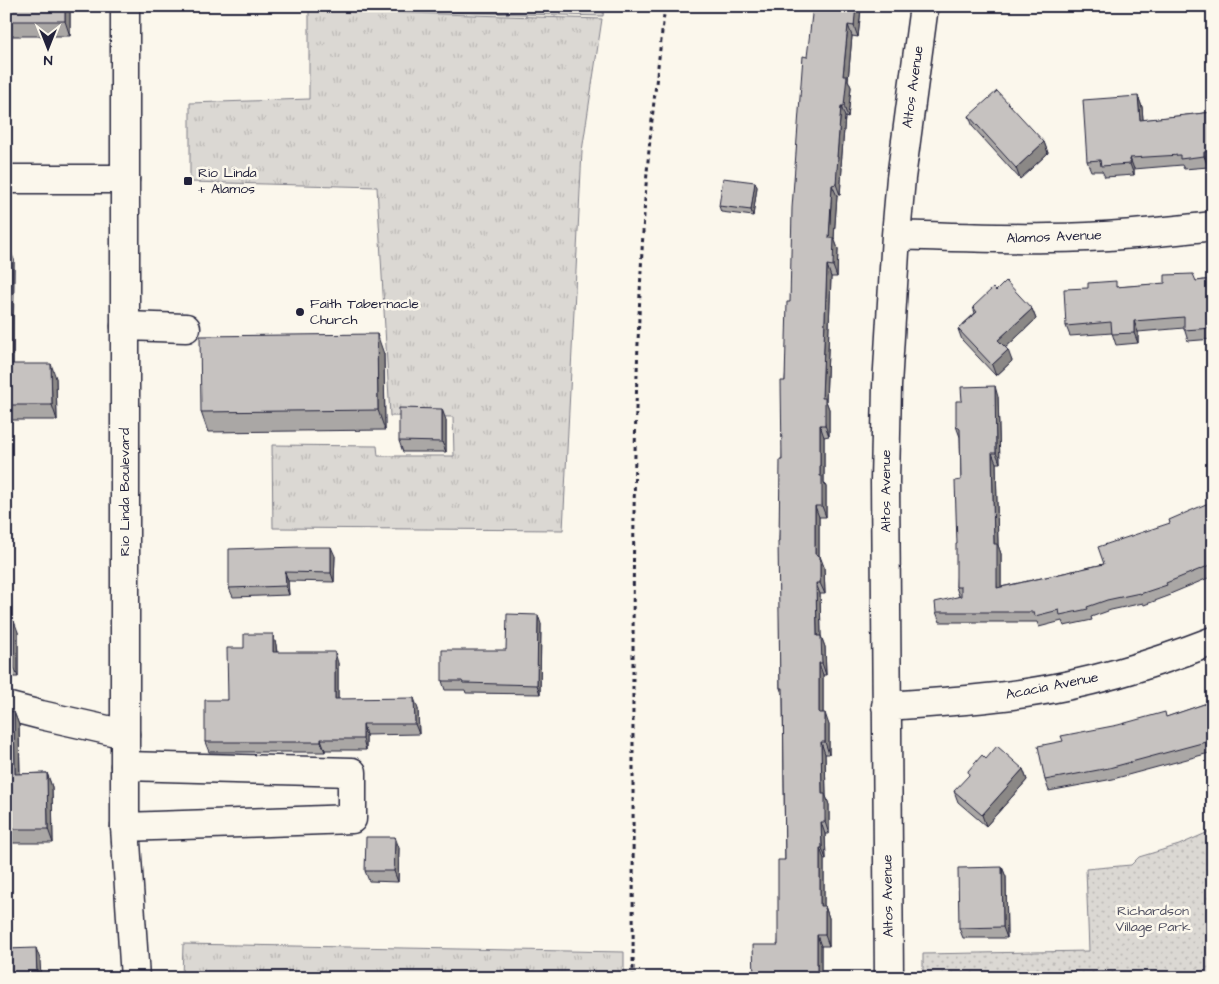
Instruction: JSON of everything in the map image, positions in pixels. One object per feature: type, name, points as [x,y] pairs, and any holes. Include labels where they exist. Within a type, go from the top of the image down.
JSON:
[{"type":"street","name":"Rio Linda Boulevard","points":[[125,6],[125,827],[135,978]]},
{"type":"street","name":"Altos Avenue","points":[[889,978],[885,481],[887,386],[900,178],[924,6]]},
{"type":"street","points":[[6,179],[125,179]]},
{"type":"street","name":"Alamos Avenue","points":[[896,235],[966,238],[1051,238],[1161,232],[1213,226]]},
{"type":"street","points":[[125,326],[186,328]]},
{"type":"street","name":"Acacia Avenue","points":[[886,706],[967,701],[1028,693],[1088,681],[1176,655],[1213,641]]},
{"type":"street","points":[[6,706],[125,734]]},
{"type":"street","points":[[125,766],[352,772],[352,820],[125,827]]},
{"type":"path","points":[[633,978],[633,612],[636,408],[645,204],[665,6]]},
{"type":"green space","points":[[194,6],[604,6],[603,16]]},
{"type":"green space","points":[[309,10],[602,19],[582,151],[563,530],[273,528],[272,445],[377,446],[378,456],[454,456],[453,417],[390,416],[377,187],[190,182],[190,103],[309,99]]},
{"type":"green space","name":"Richardson Village Park","points":[[1213,830],[1213,978],[923,978],[923,954],[1089,951],[1086,869],[1131,865],[1139,857],[1179,845]]},
{"type":"green space","points":[[183,944],[624,952],[624,978],[182,978]]},
{"type":"building","points":[[6,6],[65,6],[65,21],[6,21]]},
{"type":"building","points":[[813,6],[856,6],[854,26],[848,25],[843,76],[847,76],[844,106],[841,106],[836,184],[832,185],[829,238],[834,238],[833,266],[827,265],[822,398],[825,398],[825,425],[820,425],[822,506],[815,506],[815,554],[820,556],[820,583],[816,583],[817,636],[821,636],[822,663],[819,663],[819,713],[825,713],[825,742],[821,742],[822,794],[825,794],[825,822],[821,822],[820,906],[825,906],[825,935],[817,935],[817,978],[754,978],[753,945],[778,945],[778,860],[785,860],[783,688],[780,688],[778,541],[780,460],[782,460],[781,381],[785,381],[787,302],[790,302],[792,208],[803,56],[807,57]]},
{"type":"building","points":[[997,91],[1044,142],[1016,168],[969,116]]},
{"type":"building","points":[[1138,96],[1140,120],[1213,112],[1213,151],[1204,152],[1204,156],[1180,159],[1180,155],[1130,158],[1130,164],[1101,166],[1100,160],[1087,161],[1083,100]]},
{"type":"building","points":[[723,178],[755,182],[751,210],[719,206]]},
{"type":"building","points":[[6,245],[9,246],[8,364],[51,364],[52,405],[6,405]]},
{"type":"building","points":[[1193,274],[1196,281],[1213,279],[1213,328],[1184,330],[1184,317],[1134,321],[1134,333],[1112,334],[1111,322],[1066,326],[1064,289],[1088,288],[1088,283],[1116,281],[1116,287],[1165,283],[1165,275]]},
{"type":"building","points":[[1006,281],[1032,309],[998,340],[1008,350],[992,365],[958,329],[977,312],[973,307],[993,288],[996,291]]},
{"type":"building","points":[[377,334],[378,410],[201,412],[200,336]]},
{"type":"building","points":[[995,386],[996,453],[992,453],[994,544],[997,544],[997,588],[1104,564],[1098,547],[1170,523],[1169,520],[1213,501],[1213,564],[1166,583],[1167,585],[1140,594],[1107,600],[1087,607],[1088,609],[1060,615],[1059,610],[1035,616],[1034,612],[936,612],[935,602],[961,596],[961,587],[956,587],[955,481],[961,480],[960,429],[956,426],[956,401],[962,401],[961,387]]},
{"type":"building","points":[[399,408],[442,409],[442,442],[399,441]]},
{"type":"building","points":[[331,547],[331,573],[285,572],[286,586],[229,588],[229,549]]},
{"type":"building","points":[[507,614],[538,615],[537,685],[442,681],[442,650],[506,650]]},
{"type":"building","points":[[6,621],[14,621],[14,667],[6,667]]},
{"type":"building","points":[[244,634],[273,634],[273,652],[335,652],[335,699],[414,698],[415,724],[363,724],[363,739],[321,739],[321,742],[205,742],[205,700],[228,700],[227,648],[244,648]]},
{"type":"building","points":[[1213,701],[1213,740],[1109,768],[1045,780],[1038,746],[1063,741],[1061,736],[1118,725],[1165,712],[1166,717]]},
{"type":"building","points":[[6,711],[14,712],[15,774],[47,773],[48,829],[6,829]]},
{"type":"building","points":[[997,746],[1023,769],[982,815],[954,791],[969,775],[968,771],[982,755],[986,759]]},
{"type":"building","points":[[366,837],[395,837],[394,871],[365,871]]},
{"type":"building","points":[[1002,867],[1003,927],[959,928],[958,868]]},
{"type":"building","points":[[36,948],[37,978],[6,978],[6,949]]},
{"type":"place","name":"Rio Linda + Alamos","points":[[188,181]]},
{"type":"place","name":"Faith Tabernacle Church","points":[[300,312]]}]
